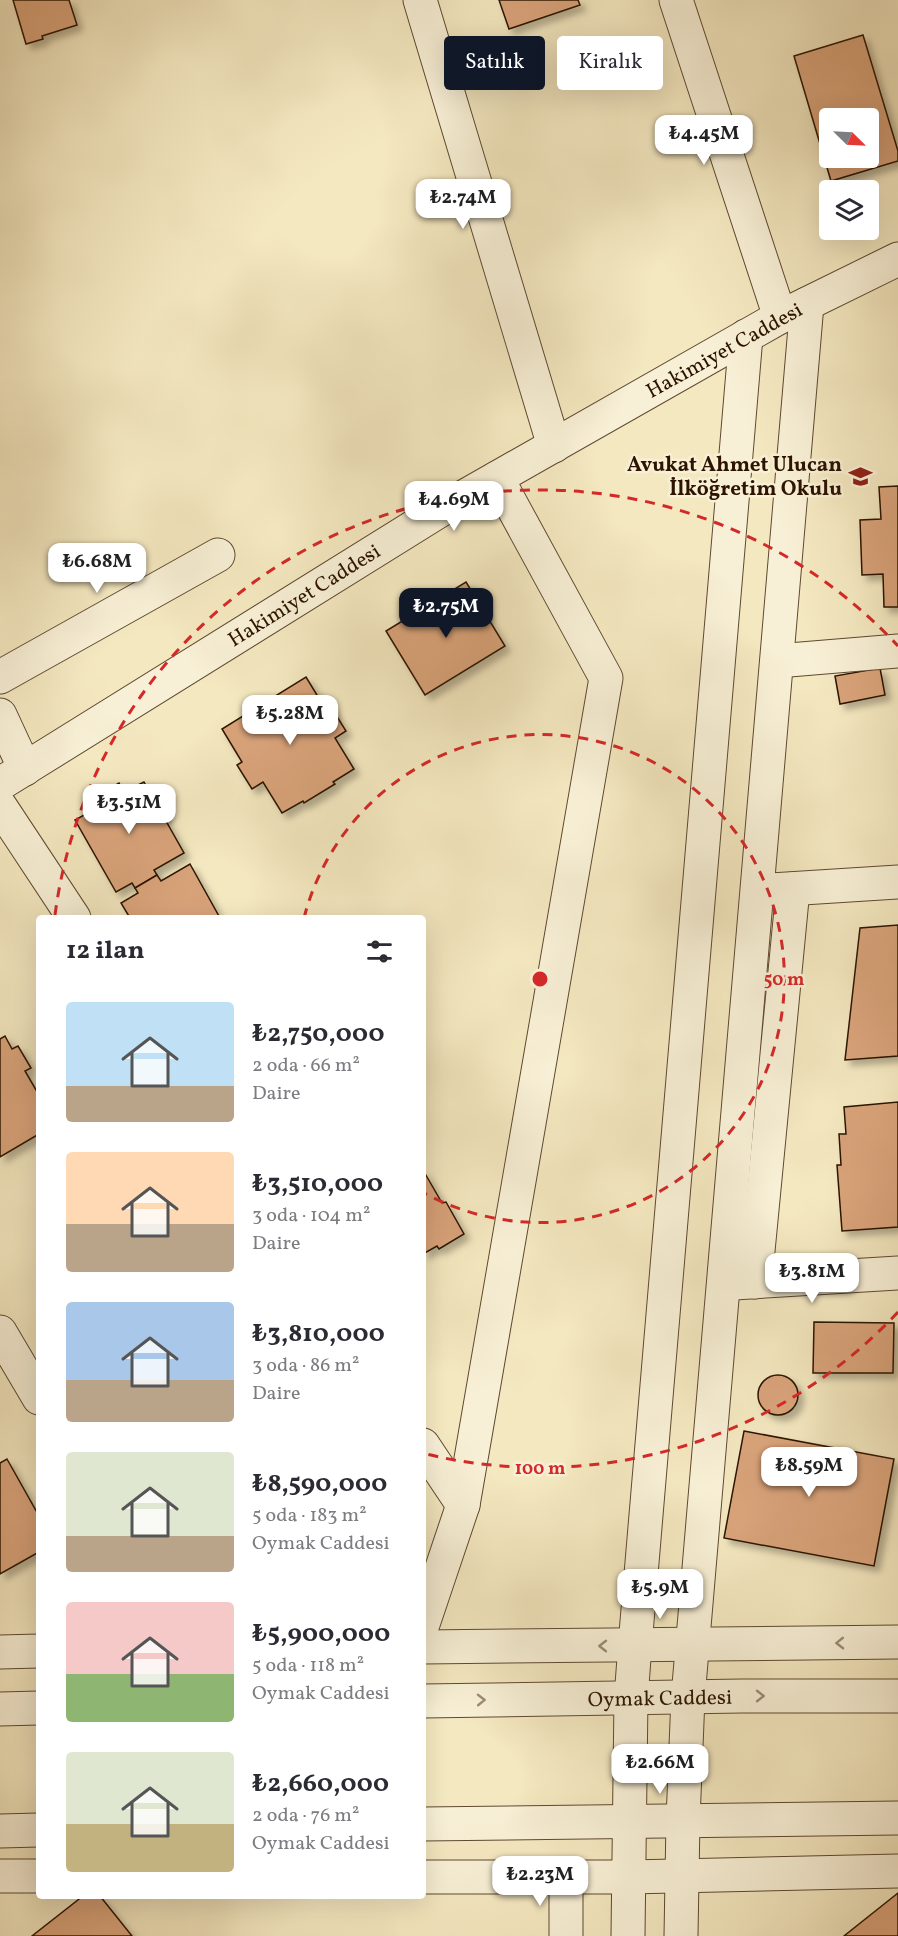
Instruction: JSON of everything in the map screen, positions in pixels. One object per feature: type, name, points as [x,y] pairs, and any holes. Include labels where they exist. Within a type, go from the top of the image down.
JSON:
[{"type":"street","points":[[420,0],[554,446]]},
{"type":"street","points":[[676,0],[794,310],[777,661],[757,891],[739,1282]]},
{"type":"street","name":"Hakimiyet Caddesi","points":[[12,777],[434,514],[746,336],[898,259]]},
{"type":"street","points":[[628,1936],[631,1698],[746,336]]},
{"type":"street","points":[[426,1615],[463,1505],[606,678],[497,478]]},
{"type":"street","points":[[0,677],[218,555]]},
{"type":"street","points":[[777,661],[898,651]]},
{"type":"street","points":[[0,715],[12,777]]},
{"type":"street","points":[[0,806],[72,915]]},
{"type":"street","points":[[757,891],[898,882]]},
{"type":"street","points":[[681,1936],[688,1697],[693,1645],[739,1282],[793,888]]},
{"type":"street","points":[[739,1282],[898,1273]]},
{"type":"street","points":[[0,1332],[36,1393]]},
{"type":"street","points":[[426,1450],[463,1505]]},
{"type":"street","points":[[426,1647],[898,1642]]},
{"type":"street","points":[[0,1652],[36,1651]]},
{"type":"street","name":"Oymak Caddesi","points":[[426,1701],[898,1696]]},
{"type":"street","points":[[0,1709],[36,1708]]},
{"type":"street","points":[[426,1824],[898,1818]]},
{"type":"street","points":[[0,1831],[36,1830]]},
{"type":"street","points":[[426,1877],[629,1877],[898,1871]]},
{"type":"street","points":[[0,1876],[36,1876]]},
{"type":"street","points":[[566,1877],[566,1936]]},
{"type":"building","points":[[13,0],[69,0],[77,25],[42,36],[43,39],[26,44]]},
{"type":"building","points":[[499,0],[578,0],[580,5],[509,29]]},
{"type":"building","points":[[863,35],[898,151],[898,161],[879,167],[879,108],[819,108],[819,140],[794,56]]},
{"type":"building","points":[[827,168],[875,168],[834,180],[831,180]]},
{"type":"building","points":[[898,486],[898,607],[884,607],[883,574],[862,575],[860,520],[881,519],[879,487]]},
{"type":"building","points":[[466,582],[505,646],[425,695],[386,631]]},
{"type":"building","points":[[880,668],[885,695],[840,704],[835,676]]},
{"type":"building","points":[[306,677],[326,710],[331,707],[346,731],[335,738],[354,769],[304,803],[303,801],[282,813],[263,782],[252,789],[237,765],[242,762],[222,729]]},
{"type":"building","points":[[144,782],[184,853],[154,870],[157,875],[135,888],[132,883],[116,892],[75,820],[95,809],[89,800],[119,783],[122,789],[130,785],[132,788]]},
{"type":"building","points":[[190,864],[218,915],[128,915],[121,903],[138,893],[135,888],[157,875],[161,881]]},
{"type":"building","points":[[898,925],[898,1056],[845,1060],[860,928]]},
{"type":"building","points":[[5,1036],[12,1049],[18,1046],[31,1068],[25,1071],[36,1090],[36,1136],[0,1157],[0,1039]]},
{"type":"building","points":[[898,1102],[898,1227],[842,1231],[837,1165],[841,1165],[839,1134],[846,1134],[844,1107]]},
{"type":"building","points":[[426,1175],[442,1203],[446,1202],[464,1234],[439,1249],[437,1246],[426,1252]]},
{"type":"building","points":[[814,1322],[894,1323],[893,1373],[813,1373]]},
{"type":"building","points":[[778,1375],[792,1381],[798,1395],[792,1409],[778,1415],[764,1409],[758,1395],[764,1381]]},
{"type":"building","points":[[744,1431],[894,1459],[874,1566],[724,1538]]},
{"type":"building","points":[[7,1459],[36,1511],[36,1554],[0,1574],[0,1463]]},
{"type":"building","points":[[898,1893],[898,1936],[844,1936]]},
{"type":"building","points":[[79,1899],[102,1899],[132,1936],[32,1936]]},
{"type":"place","name":"Avukat Ahmet Ulucan İlköğretim Okulu","points":[[860,476]]}]
